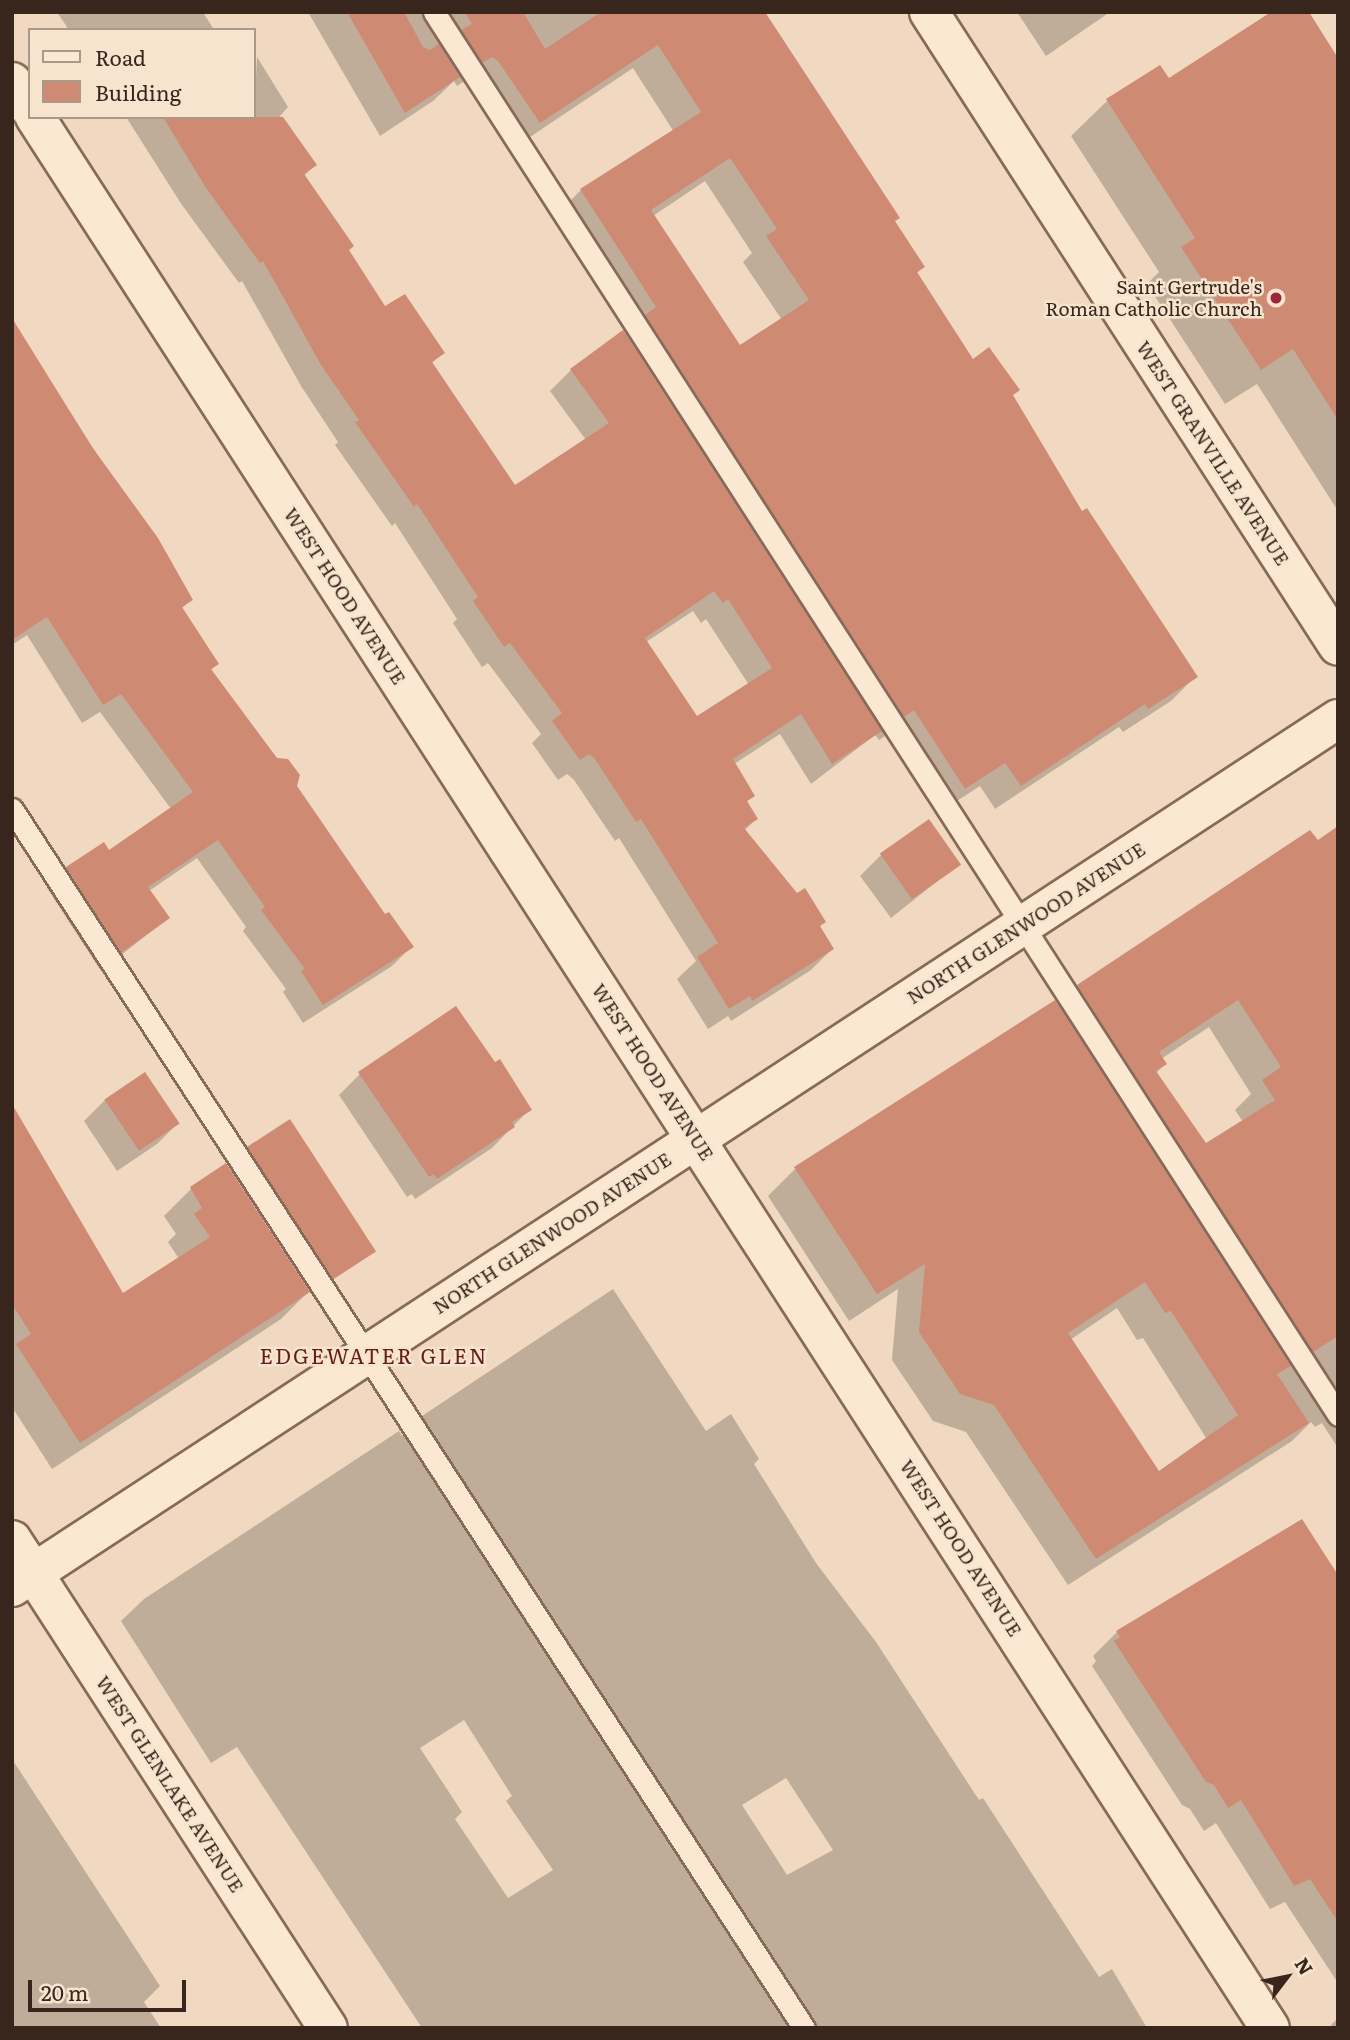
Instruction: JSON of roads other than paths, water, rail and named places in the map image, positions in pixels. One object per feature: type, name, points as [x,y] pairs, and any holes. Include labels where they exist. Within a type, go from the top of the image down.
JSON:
[{"type":"street","name":"WEST GRANVILLE AVENUE","points":[[929,12],[1338,646]]},
{"type":"street","points":[[12,82],[28,106]]},
{"type":"street","name":"WEST HOOD AVENUE","points":[[36,119],[1270,2028]]},
{"type":"street","name":"NORTH GLENWOOD AVENUE","points":[[23,1580],[1338,719]]},
{"type":"street","name":"WEST GLENLAKE AVENUE","points":[[12,1540],[23,1580],[328,2028]]},
{"type":"lane","points":[[434,12],[1338,1415]]},
{"type":"lane","points":[[12,809],[368,1353],[804,2028]]},
{"type":"place","name":"Saint Gertrude's Roman Catholic Church","points":[[1276,298]]},
{"type":"district","name":"EDGEWATER GLEN","points":[[374,1355]]}]
